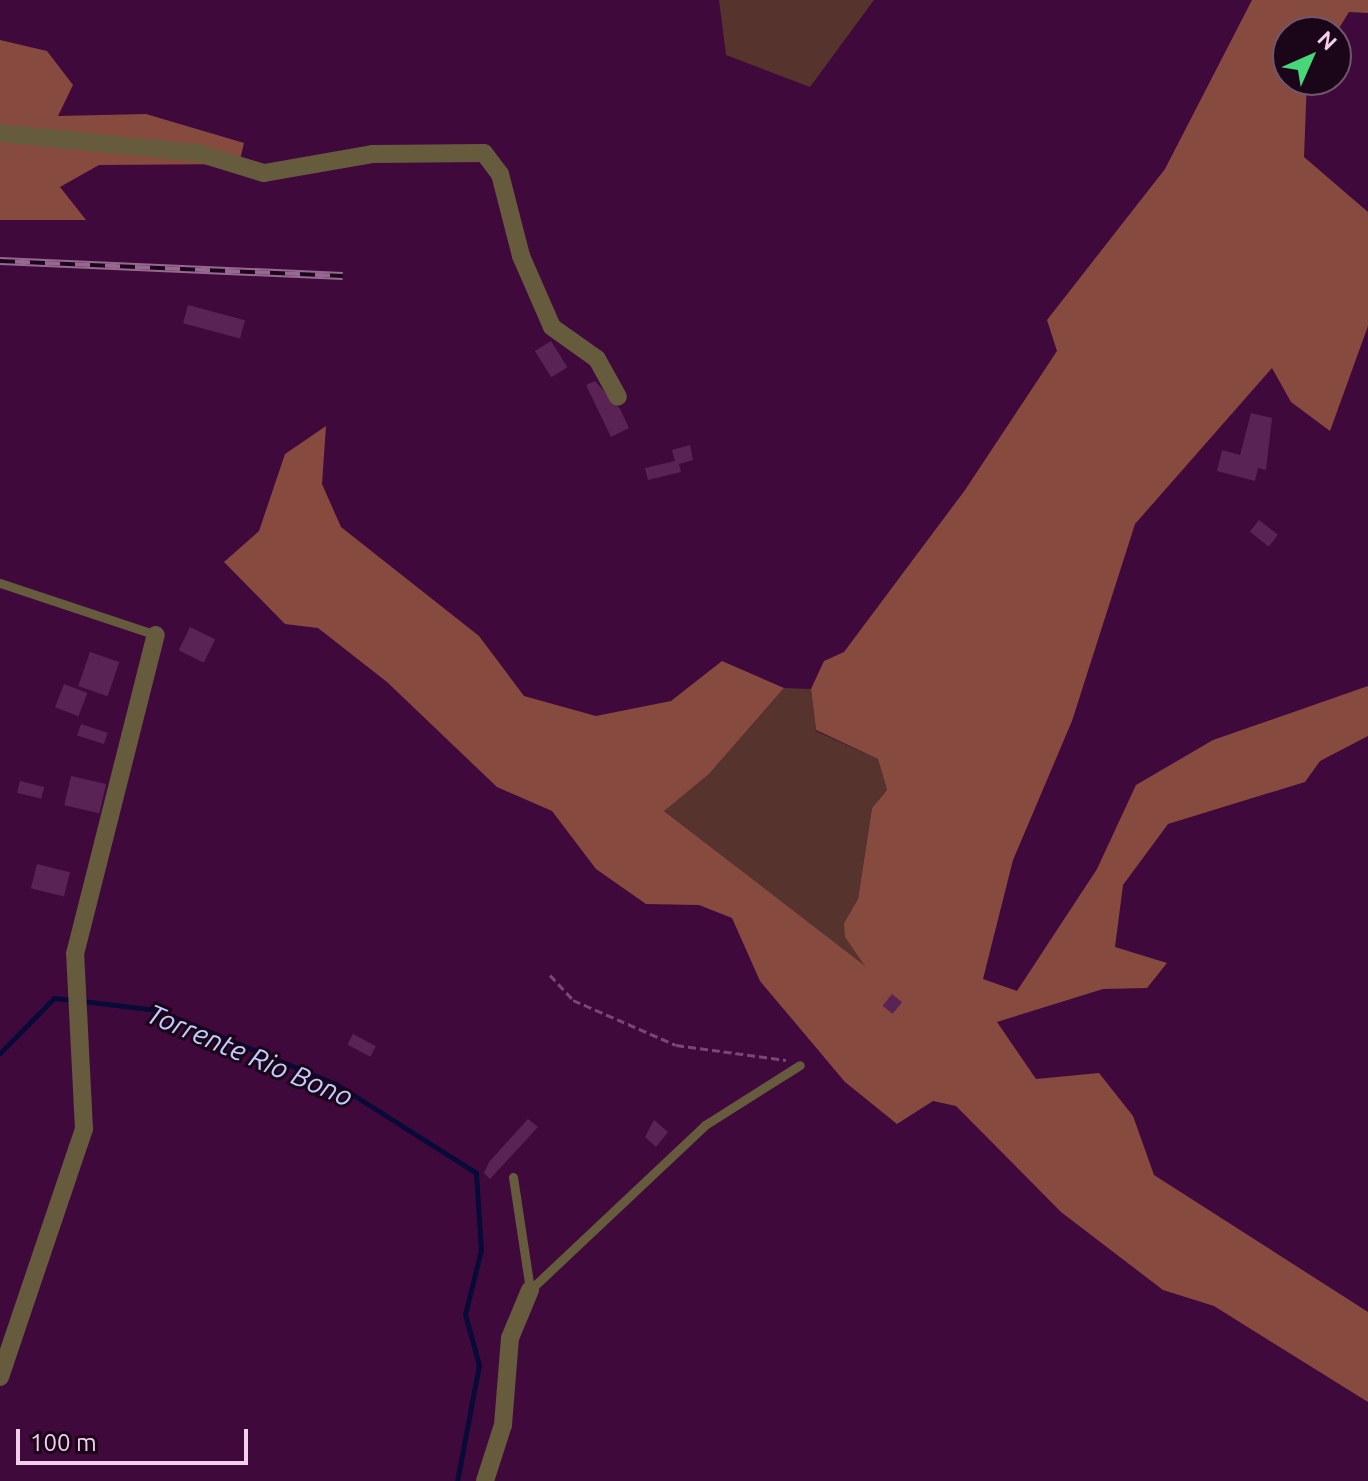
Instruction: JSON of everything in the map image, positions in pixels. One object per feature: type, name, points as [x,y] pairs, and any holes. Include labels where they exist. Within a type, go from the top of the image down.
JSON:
[{"type":"street","points":[[0,133],[198,153],[264,173],[373,154],[484,153],[500,174],[521,256],[552,327],[597,359],[618,397]]},
{"type":"street","points":[[0,1377],[84,1129],[73,971],[156,635]]},
{"type":"street","points":[[485,1481],[503,1425],[510,1338],[530,1290]]},
{"type":"lane","points":[[0,583],[156,635]]},
{"type":"lane","points":[[530,1290],[685,1142],[800,1065]]},
{"type":"lane","points":[[513,1177],[530,1290]]},
{"type":"path","points":[[550,975],[573,1000],[676,1045],[800,1065]]},
{"type":"shaded area","points":[[719,0],[874,0],[810,87],[726,55]]},
{"type":"shaded area","points":[[1252,0],[1368,0],[1368,13],[1272,16],[1272,96],[1306,96],[1304,157],[1368,212],[1368,326],[1330,431],[1291,402],[1272,368],[1135,524],[1072,721],[1013,860],[983,979],[1017,991],[1097,869],[1136,785],[1213,740],[1368,686],[1368,736],[1320,761],[1305,782],[1168,824],[1123,885],[1115,947],[1167,963],[1147,988],[1103,989],[997,1022],[1036,1079],[1099,1073],[1133,1116],[1154,1175],[1368,1312],[1368,1402],[1214,1306],[1163,1290],[1061,1212],[956,1106],[933,1101],[897,1124],[845,1082],[760,981],[732,918],[699,905],[646,904],[596,869],[552,811],[497,787],[387,682],[318,628],[285,624],[224,562],[259,531],[285,454],[326,426],[322,484],[341,527],[479,636],[524,696],[596,716],[671,701],[722,661],[784,688],[709,774],[664,811],[865,966],[845,937],[844,923],[858,899],[872,808],[887,790],[878,759],[816,730],[811,689],[824,661],[844,652],[965,490],[1057,351],[1047,320],[1165,169]]},
{"type":"shaded area","points":[[0,40],[47,51],[73,85],[58,116],[146,114],[244,143],[239,164],[99,165],[60,187],[86,220],[0,220]]},
{"type":"shaded area","points":[[784,688],[811,689],[816,731],[878,759],[887,790],[872,808],[858,899],[844,923],[867,968],[663,810],[709,774]]},
{"type":"building","points":[[188,305],[245,320],[240,339],[183,323]]},
{"type":"building","points":[[551,341],[567,367],[551,377],[535,351]]},
{"type":"building","points":[[595,381],[620,409],[629,428],[611,437],[586,385]]},
{"type":"building","points":[[1251,413],[1272,418],[1266,470],[1258,468],[1255,481],[1217,471],[1222,450],[1240,455]]},
{"type":"building","points":[[690,445],[693,460],[679,464],[681,472],[648,480],[645,468],[675,461],[672,450]]},
{"type":"building","points":[[1259,520],[1278,535],[1269,547],[1250,532]]},
{"type":"building","points":[[190,627],[215,639],[204,663],[179,650]]},
{"type":"building","points":[[90,652],[119,662],[108,696],[78,686]]},
{"type":"building","points":[[64,684],[87,693],[78,716],[55,707]]},
{"type":"building","points":[[81,724],[108,733],[104,744],[77,735]]},
{"type":"building","points":[[71,776],[106,784],[99,813],[64,805]]},
{"type":"building","points":[[20,781],[44,787],[41,799],[17,793]]},
{"type":"building","points":[[37,864],[70,872],[64,896],[31,888]]},
{"type":"building","points":[[892,994],[902,1002],[893,1014],[883,1006]]},
{"type":"building","points":[[353,1034],[376,1046],[370,1057],[347,1045]]},
{"type":"building","points":[[528,1119],[538,1127],[490,1179],[484,1173],[489,1162]]},
{"type":"building","points":[[654,1120],[668,1132],[656,1147],[645,1137]]},
{"type":"waterway","name":"Torrente Rio Bono","points":[[0,1053],[54,998],[72,1000]]},
{"type":"waterway","name":"Torrente Rio Bono","points":[[82,1001],[157,1010],[336,1084],[476,1173],[481,1250],[465,1314],[479,1365],[457,1481]]},
{"type":"railway","points":[[0,261],[343,276]]}]
